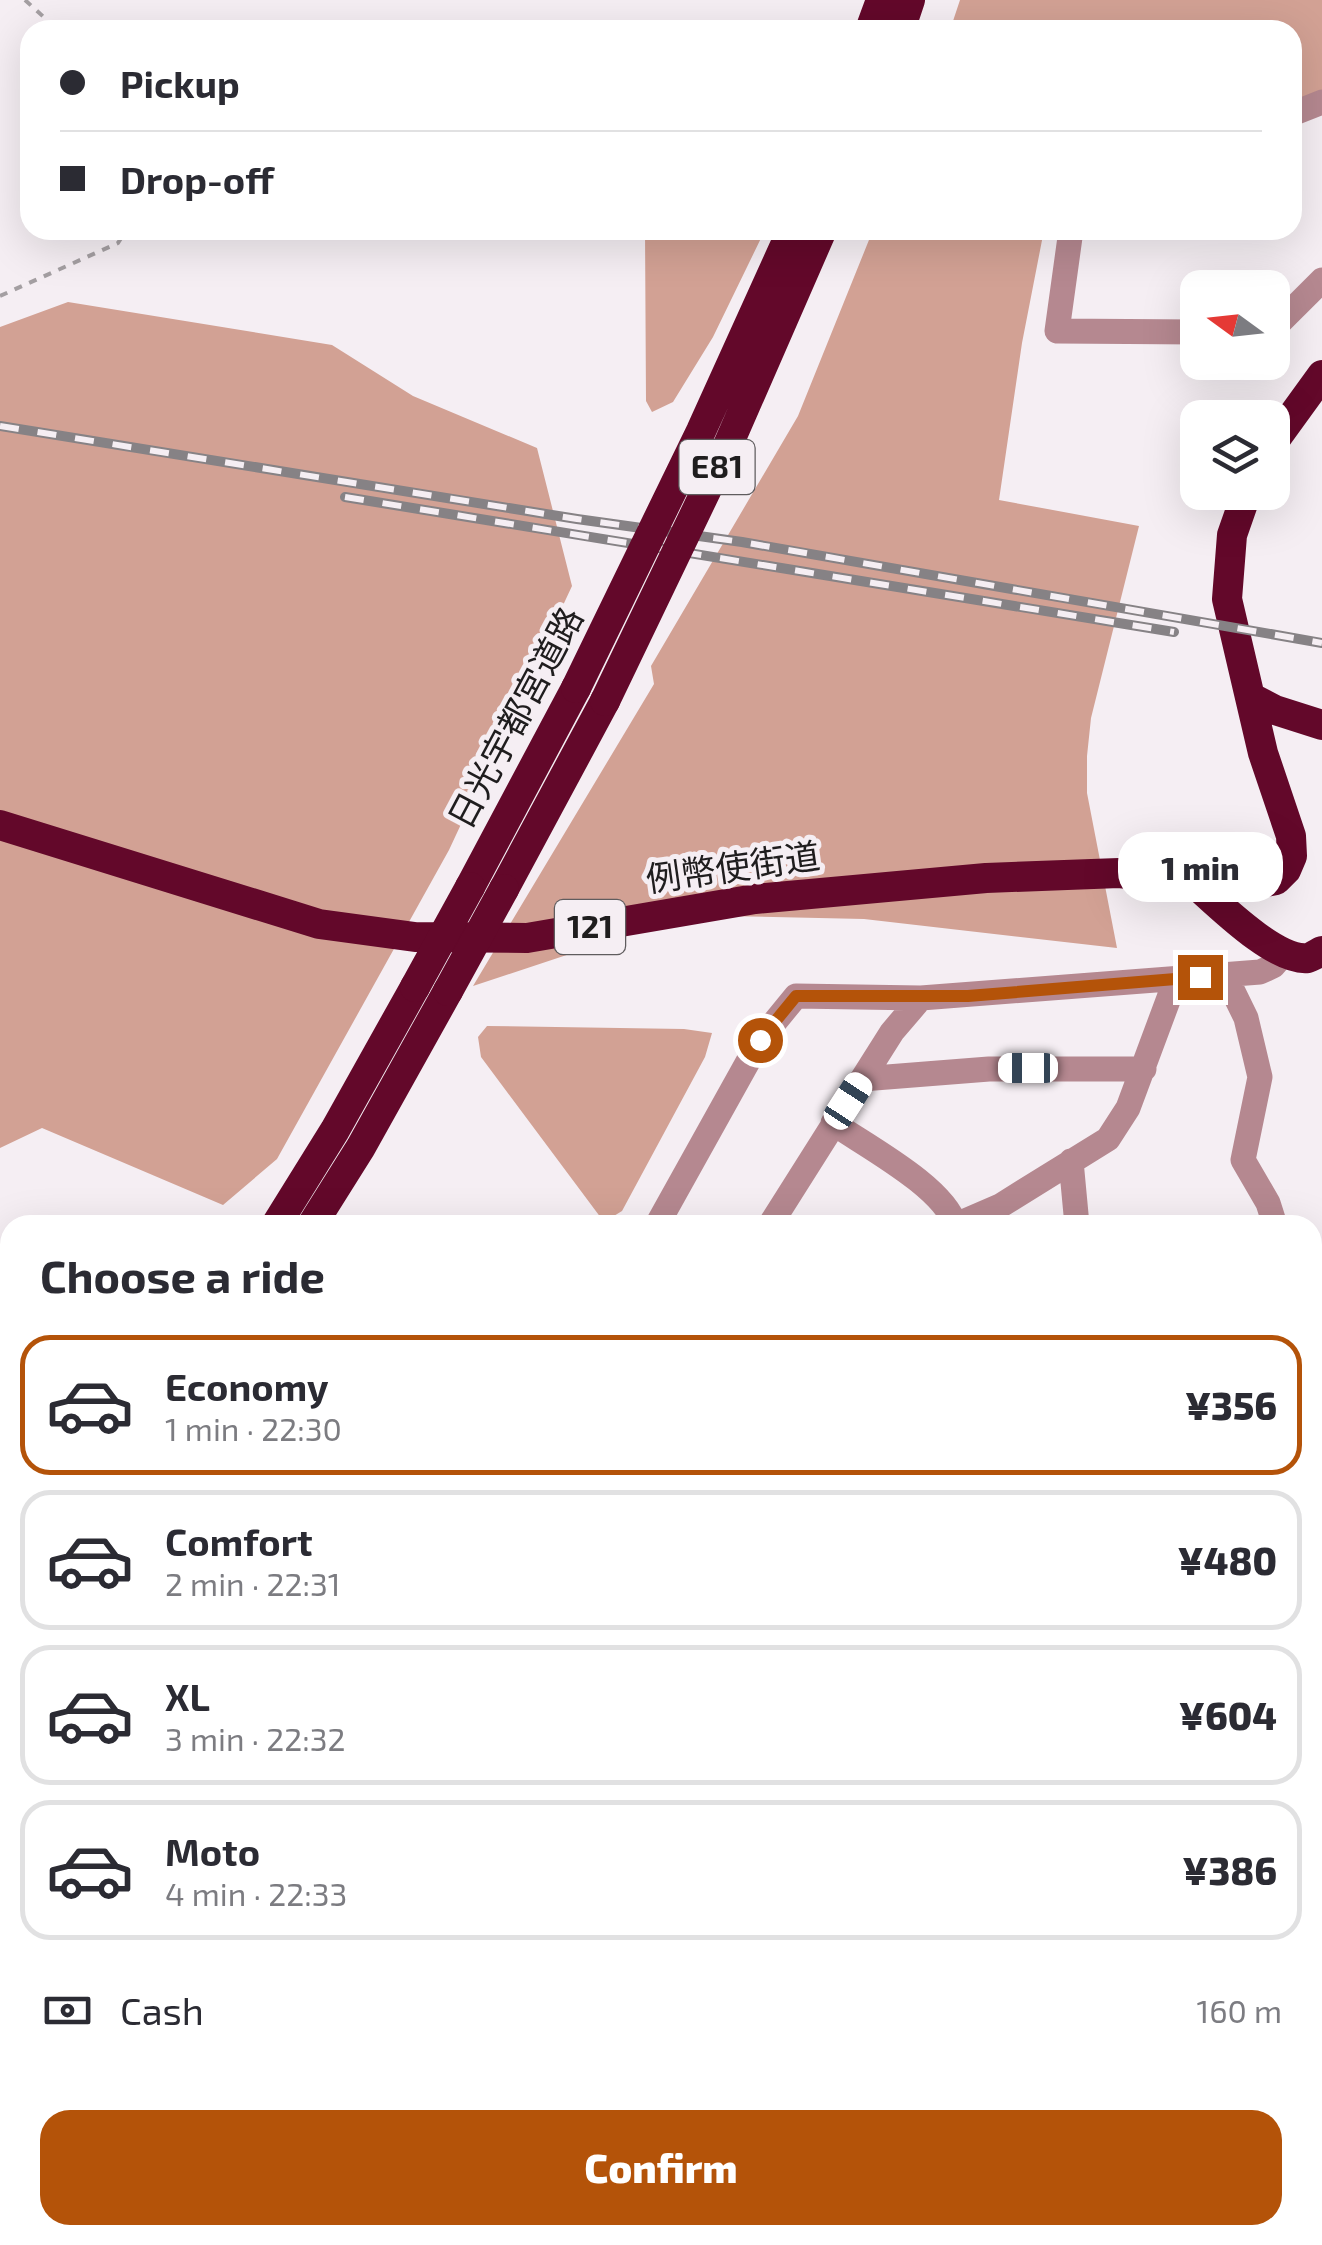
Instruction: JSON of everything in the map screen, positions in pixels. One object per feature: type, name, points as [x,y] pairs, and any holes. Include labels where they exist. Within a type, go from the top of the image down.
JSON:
[{"type":"highway","name":"日光宇都宮道路","points":[[316,1215],[415,987],[576,688],[702,431],[788,240]]},
{"type":"highway","name":"日光宇都宮道路","points":[[284,1215],[348,1139],[448,992],[605,702],[729,443],[818,240]]},
{"type":"highway","points":[[1290,419],[1322,375]]},
{"type":"highway","name":"例幣使街道","points":[[0,825],[319,924],[416,937],[527,938],[755,899],[986,878],[1119,873],[1256,884],[1276,880],[1292,856],[1291,836],[1263,753],[1227,599],[1232,535],[1241,510]]},
{"type":"highway","points":[[1250,697],[1275,710],[1322,725]]},
{"type":"highway","points":[[1192,881],[1237,920],[1310,958]]},
{"type":"street","points":[[1070,240],[1058,331],[1180,332]]},
{"type":"street","points":[[1290,312],[1322,280]]},
{"type":"street","points":[[663,1215],[760,1040],[796,996],[920,998],[1260,972],[1310,958]]},
{"type":"street","points":[[1225,975],[1246,1018],[1260,1078],[1243,1160],[1271,1215]]},
{"type":"street","points":[[979,1215],[1000,1206],[1108,1139],[1128,1108],[1176,979]]},
{"type":"street","points":[[782,1215],[862,1078],[920,998]]},
{"type":"street","points":[[862,1078],[989,1068],[1144,1068]]},
{"type":"street","points":[[834,1123],[923,1186],[952,1215]]},
{"type":"street","points":[[1071,1161],[1076,1215]]},
{"type":"path","points":[[25,0],[47,20]]},
{"type":"path","points":[[0,296],[120,240]]},
{"type":"shaded area","points":[[960,0],[1322,0],[1322,96],[1302,106],[1302,20],[953,20]]},
{"type":"shaded area","points":[[645,240],[760,240],[713,337],[673,402],[652,412],[646,401]]},
{"type":"shaded area","points":[[869,240],[1042,240],[999,500],[1139,526],[1091,718],[1087,756],[1087,793],[1117,948],[864,919],[723,916],[717,905],[473,986],[654,684],[651,666],[798,416]]},
{"type":"shaded area","points":[[68,302],[332,345],[413,396],[537,448],[572,586],[449,850],[277,1159],[223,1205],[42,1128],[0,1148],[0,327]]},
{"type":"shaded area","points":[[487,1026],[684,1029],[712,1033],[705,1057],[622,1211],[615,1215],[599,1215],[481,1057],[478,1037]]},
{"type":"railway","points":[[0,426],[742,542],[1322,643]]},
{"type":"railway","points":[[345,497],[1174,632]]},
{"type":"route","points":[[760,1040],[796,996],[968,996],[1200,977]]}]
